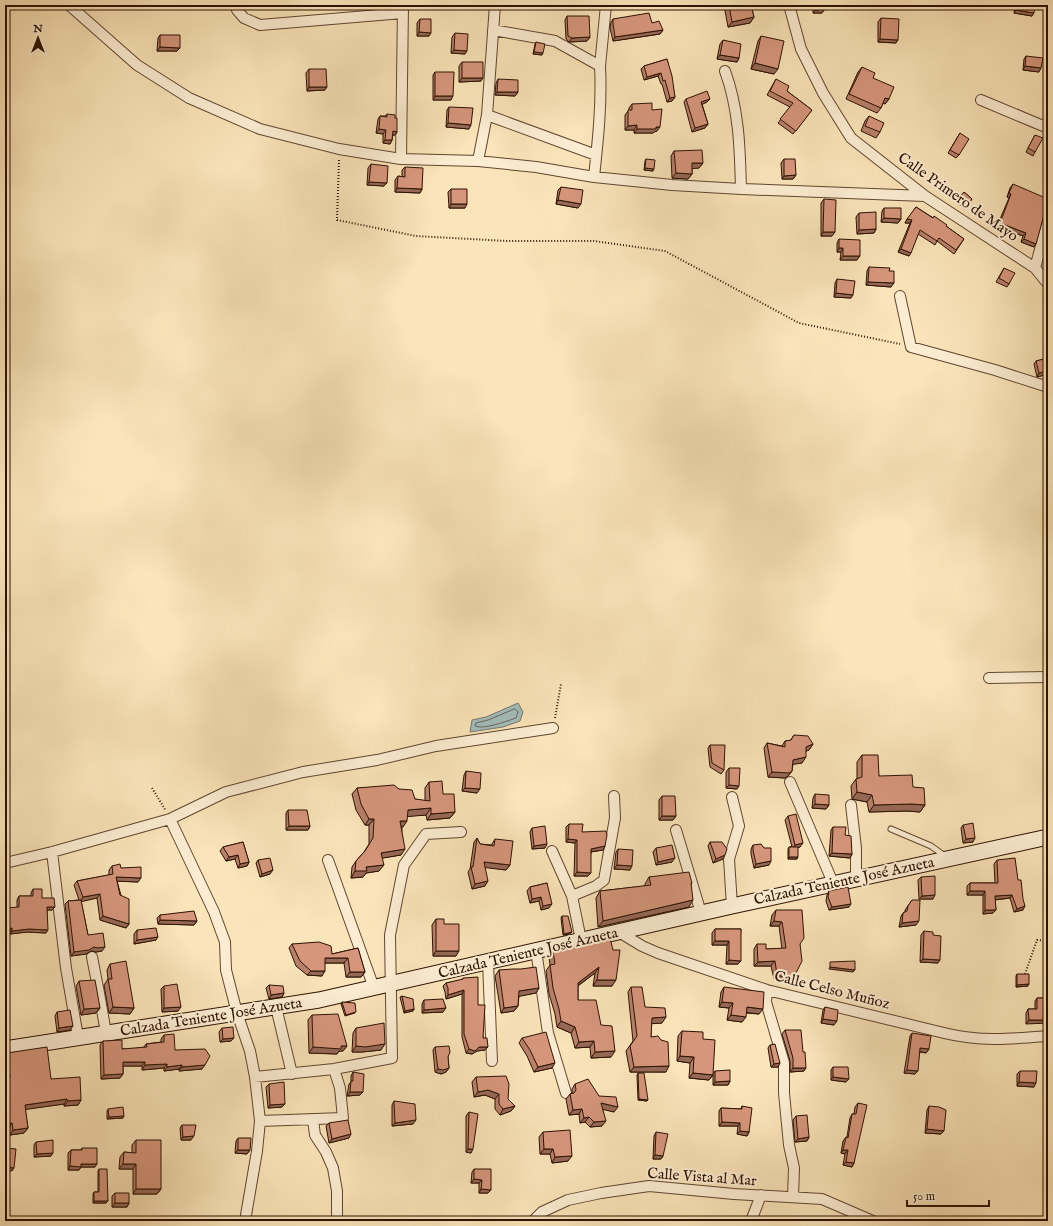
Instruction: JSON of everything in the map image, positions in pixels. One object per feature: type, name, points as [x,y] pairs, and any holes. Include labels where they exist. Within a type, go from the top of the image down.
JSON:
[{"type":"main road","name":"Calzada Teniente José Azueta","points":[[5,1049],[276,1008],[319,1000],[833,883],[1048,837]]},
{"type":"street","points":[[70,5],[137,64],[189,98],[260,129],[339,149],[401,158],[437,161],[478,161],[536,167],[594,177],[672,185],[925,196]]},
{"type":"street","points":[[478,161],[488,115],[495,5]]},
{"type":"street","points":[[594,177],[600,111],[600,66],[606,5]]},
{"type":"street","name":"Calle Primero de Mayo","points":[[789,5],[801,49],[824,93],[851,138],[925,196],[1036,268],[1048,284]]},
{"type":"street","points":[[237,10],[244,18],[260,25],[403,9],[401,158]]},
{"type":"street","points":[[493,30],[555,41],[600,66]]},
{"type":"street","points":[[725,71],[730,84],[740,137],[741,189]]},
{"type":"street","points":[[982,100],[1048,128]]},
{"type":"street","points":[[488,115],[596,155]]},
{"type":"street","points":[[1036,268],[1048,220]]},
{"type":"street","points":[[900,296],[911,347],[995,370],[1048,387]]},
{"type":"street","points":[[989,678],[1048,677]]},
{"type":"street","points":[[5,863],[52,852],[170,819],[226,792],[303,772],[377,760],[436,746],[553,728]]},
{"type":"street","points":[[790,782],[833,883]]},
{"type":"street","points":[[572,896],[596,886],[604,880],[614,824],[614,796]]},
{"type":"street","points":[[732,797],[739,826],[729,859],[732,906]]},
{"type":"street","points":[[851,806],[856,848],[856,878]]},
{"type":"street","points":[[170,819],[214,912],[225,942],[226,970],[237,1013],[250,1052],[255,1077],[260,1121],[257,1152],[245,1221]]},
{"type":"street","points":[[676,830],[701,913]]},
{"type":"street","points":[[255,1077],[334,1069],[392,1058],[392,984],[390,935],[404,865],[426,834],[461,832]]},
{"type":"street","points":[[552,851],[572,896],[582,940]]},
{"type":"street","points":[[52,852],[66,968],[78,1037]]},
{"type":"street","points":[[328,860],[374,988]]},
{"type":"street","name":"Calle Celso Muñoz","points":[[618,932],[642,946],[658,953],[767,990],[964,1038],[988,1040],[1048,1036]]},
{"type":"street","points":[[536,950],[548,1033],[566,1093]]},
{"type":"street","points":[[92,957],[100,993],[106,1033]]},
{"type":"street","points":[[488,962],[492,1061]]},
{"type":"street","points":[[767,990],[766,1002],[784,1063],[784,1093],[789,1145],[794,1168],[793,1197]]},
{"type":"street","points":[[276,1008],[292,1074]]},
{"type":"street","points":[[260,1121],[343,1118],[340,1088],[334,1069]]},
{"type":"street","points":[[312,1120],[315,1135],[326,1152],[333,1168],[336,1191],[337,1221]]},
{"type":"street","name":"Calle Vista al Mar","points":[[533,1221],[542,1212],[568,1200],[601,1193],[649,1186],[822,1199],[873,1221]]},
{"type":"street","points":[[751,1221],[761,1195]]},
{"type":"lane","points":[[891,829],[931,846],[948,858]]},
{"type":"path","points":[[339,149],[337,220],[416,236],[507,241],[594,241],[665,251],[799,323],[911,347]]},
{"type":"path","points":[[553,728],[561,684]]},
{"type":"path","points":[[152,788],[170,819]]},
{"type":"path","points":[[1025,974],[1037,940],[1048,941]]},
{"type":"water","points":[[518,703],[523,712],[520,721],[503,727],[470,732],[472,720],[486,717]]},
{"type":"building","points":[[729,5],[751,5],[754,17],[732,22]]},
{"type":"building","points":[[815,5],[825,5],[825,9],[816,10]]},
{"type":"building","points":[[1017,5],[1035,5],[1034,13],[1016,10]]},
{"type":"building","points":[[649,13],[652,23],[659,21],[663,30],[615,37],[613,19]]},
{"type":"building","points":[[567,16],[589,16],[590,37],[572,38],[568,36]]},
{"type":"building","points":[[881,18],[899,19],[898,40],[880,39]]},
{"type":"building","points":[[420,19],[431,19],[431,33],[419,32]]},
{"type":"building","points":[[455,33],[468,34],[467,51],[454,50]]},
{"type":"building","points":[[160,35],[180,35],[180,48],[160,47]]},
{"type":"building","points":[[761,36],[784,41],[778,69],[755,63]]},
{"type":"building","points":[[723,40],[741,44],[739,58],[720,55]]},
{"type":"building","points":[[536,42],[545,44],[543,53],[534,52]]},
{"type":"building","points":[[1026,56],[1043,58],[1041,68],[1025,66]]},
{"type":"building","points":[[667,59],[672,76],[675,97],[670,98],[665,80],[663,81],[661,73],[647,77],[644,66]]},
{"type":"building","points":[[462,62],[483,62],[483,78],[462,78]]},
{"type":"building","points":[[862,67],[875,73],[873,78],[894,87],[889,99],[885,98],[881,108],[849,94]]},
{"type":"building","points":[[309,69],[326,69],[327,87],[309,87]]},
{"type":"building","points":[[435,72],[454,72],[453,96],[435,96]]},
{"type":"building","points":[[498,79],[518,80],[518,92],[497,92]]},
{"type":"building","points":[[776,79],[789,86],[787,91],[812,110],[796,131],[780,119],[793,103],[770,91]]},
{"type":"building","points":[[707,91],[710,99],[701,102],[708,124],[695,128],[686,99]]},
{"type":"building","points":[[652,103],[652,110],[662,109],[660,127],[656,127],[656,129],[637,129],[637,125],[628,126],[628,110],[632,110],[632,104]]},
{"type":"building","points":[[449,107],[473,108],[471,125],[448,123]]},
{"type":"building","points":[[387,114],[395,115],[395,118],[397,118],[397,132],[393,131],[392,140],[385,140],[386,130],[379,129],[380,116],[387,117]]},
{"type":"building","points":[[869,116],[884,123],[880,132],[865,126]]},
{"type":"building","points":[[960,133],[969,139],[959,155],[950,150]]},
{"type":"building","points":[[1035,135],[1043,138],[1035,152],[1028,148]]},
{"type":"building","points":[[702,150],[703,163],[692,163],[692,174],[676,173],[674,151]]},
{"type":"building","points":[[646,159],[655,160],[654,169],[645,168]]},
{"type":"building","points":[[784,159],[795,159],[796,175],[784,176]]},
{"type":"building","points":[[371,164],[388,166],[387,183],[369,182]]},
{"type":"building","points":[[405,167],[423,168],[422,189],[397,188],[398,176],[405,177]]},
{"type":"building","points":[[1013,184],[1048,199],[1048,207],[1044,215],[1036,244],[1024,239],[1026,233],[1000,223],[1011,194],[1009,193]]},
{"type":"building","points":[[561,187],[583,190],[581,204],[558,200]]},
{"type":"building","points":[[451,189],[467,189],[467,204],[451,204]]},
{"type":"building","points":[[964,192],[972,199],[966,207],[957,200]]},
{"type":"building","points":[[824,199],[836,200],[835,232],[823,232]]},
{"type":"building","points":[[916,207],[933,218],[934,216],[964,239],[956,250],[939,238],[937,241],[920,230],[911,253],[901,249],[912,220],[907,219]]},
{"type":"building","points":[[884,208],[901,208],[901,219],[884,218]]},
{"type":"building","points":[[876,212],[876,229],[859,230],[859,213]]},
{"type":"building","points":[[839,239],[860,240],[860,256],[843,256],[843,248],[839,248]]},
{"type":"building","points":[[869,267],[890,268],[889,271],[894,271],[894,283],[868,282]]},
{"type":"building","points":[[1004,268],[1015,273],[1009,284],[999,278]]},
{"type":"building","points":[[837,279],[855,281],[853,295],[836,293]]},
{"type":"building","points":[[1048,358],[1048,371],[1039,373],[1036,361]]},
{"type":"building","points":[[794,735],[808,736],[813,744],[806,747],[806,757],[793,760],[792,771],[789,773],[772,772],[767,743],[785,747],[785,741],[791,740]]},
{"type":"building","points":[[710,745],[725,745],[724,770],[712,763]]},
{"type":"building","points":[[862,755],[878,755],[879,776],[912,775],[913,787],[924,788],[925,805],[874,805],[872,795],[857,792],[856,779],[862,777]]},
{"type":"building","points":[[729,768],[740,768],[739,786],[729,785]]},
{"type":"building","points":[[466,771],[481,773],[480,789],[465,788]]},
{"type":"building","points":[[442,781],[443,794],[454,794],[455,812],[431,814],[431,808],[408,810],[407,821],[400,821],[405,849],[381,853],[384,865],[366,867],[367,871],[355,871],[356,861],[365,851],[373,838],[374,819],[369,819],[361,804],[357,788],[394,785],[399,789],[412,790],[415,799],[430,801],[429,782]]},
{"type":"building","points":[[815,794],[829,795],[829,805],[815,804]]},
{"type":"building","points":[[662,796],[675,796],[676,816],[662,816]]},
{"type":"building","points":[[288,810],[307,810],[310,826],[289,826]]},
{"type":"building","points":[[796,814],[803,843],[795,845],[788,816]]},
{"type":"building","points":[[973,823],[975,838],[966,839],[963,825]]},
{"type":"building","points":[[569,824],[583,824],[582,832],[606,831],[607,835],[605,846],[591,849],[591,873],[577,872],[577,840],[568,839]]},
{"type":"building","points":[[545,826],[547,844],[534,846],[532,828]]},
{"type":"building","points":[[833,827],[846,827],[845,835],[851,836],[852,854],[832,853]]},
{"type":"building","points":[[477,838],[480,844],[494,846],[495,839],[513,841],[510,865],[484,862],[488,881],[475,884],[471,867],[473,867]]},
{"type":"building","points":[[243,842],[249,862],[240,864],[238,855],[229,857],[223,847]]},
{"type":"building","points":[[710,842],[722,842],[727,849],[725,855],[716,859]]},
{"type":"building","points":[[761,844],[764,848],[771,848],[771,861],[756,864],[753,845]]},
{"type":"building","points":[[672,845],[675,858],[658,862],[656,848]]},
{"type":"building","points":[[789,847],[798,847],[798,857],[789,857]]},
{"type":"building","points":[[618,849],[633,850],[632,866],[617,865]]},
{"type":"building","points":[[270,858],[273,870],[262,874],[258,860]]},
{"type":"building","points":[[1015,858],[1018,880],[1021,880],[1025,906],[1017,909],[1012,895],[995,896],[996,910],[985,910],[985,891],[970,891],[970,883],[998,883],[997,860]]},
{"type":"building","points":[[120,864],[121,868],[141,867],[141,878],[116,877],[120,895],[129,899],[129,924],[103,916],[100,894],[83,897],[77,881],[113,874],[112,866]]},
{"type":"building","points":[[689,872],[692,883],[693,900],[603,921],[600,891],[651,885],[649,877]]},
{"type":"building","points":[[935,876],[935,895],[922,896],[921,877]]},
{"type":"building","points":[[547,883],[552,904],[543,906],[541,897],[532,899],[530,887]]},
{"type":"building","points":[[848,887],[851,904],[832,907],[828,897],[829,891]]},
{"type":"building","points":[[33,889],[42,889],[42,898],[54,898],[55,907],[47,907],[48,930],[29,929],[12,931],[12,928],[5,929],[5,908],[19,907],[19,896],[33,896]]},
{"type":"building","points":[[81,900],[88,935],[103,933],[105,947],[94,947],[89,950],[74,952],[68,901]]},
{"type":"building","points":[[912,900],[920,900],[919,921],[902,923],[903,913],[907,911]]},
{"type":"building","points":[[776,910],[802,910],[804,938],[800,944],[802,961],[793,979],[777,975],[775,961],[758,962],[757,944],[766,944],[766,949],[786,948],[782,922],[774,921]]},
{"type":"building","points":[[194,911],[197,921],[160,920],[160,915]]},
{"type":"building","points":[[562,916],[568,916],[572,932],[564,934]]},
{"type":"building","points":[[436,919],[444,919],[444,924],[459,924],[459,951],[436,951]]},
{"type":"building","points":[[156,928],[158,937],[137,940],[137,930]]},
{"type":"building","points":[[715,929],[741,929],[741,961],[729,960],[729,941],[715,941]]},
{"type":"building","points":[[924,931],[933,932],[933,935],[941,936],[940,960],[923,959]]},
{"type":"building","points":[[610,938],[613,950],[620,950],[616,980],[597,980],[599,967],[578,983],[578,1000],[596,1000],[601,1025],[612,1026],[615,1051],[595,1052],[594,1041],[579,1042],[575,1027],[561,1021],[553,988],[550,965],[555,964],[553,951]]},
{"type":"building","points":[[319,942],[331,946],[332,954],[358,948],[365,972],[350,972],[348,958],[325,958],[325,971],[311,971],[300,961],[292,944]]},
{"type":"building","points":[[126,961],[134,1008],[113,1007],[108,979],[112,979],[110,964]]},
{"type":"building","points":[[855,961],[855,970],[830,967],[830,962]]},
{"type":"building","points":[[536,967],[539,988],[519,991],[518,1006],[504,1008],[499,970]]},
{"type":"building","points":[[1017,974],[1029,974],[1029,984],[1017,985]]},
{"type":"building","points":[[478,977],[478,1005],[485,1005],[483,1038],[487,1038],[488,1047],[479,1047],[475,1051],[469,1049],[464,1034],[464,990],[448,995],[446,983],[463,978]]},
{"type":"building","points":[[95,980],[100,1008],[84,1009],[79,981]]},
{"type":"building","points":[[177,984],[181,1007],[164,1008],[164,986]]},
{"type":"building","points":[[269,985],[283,986],[284,993],[271,995]]},
{"type":"building","points":[[631,987],[642,987],[645,1007],[665,1008],[666,1017],[652,1018],[651,1037],[658,1036],[661,1040],[668,1042],[669,1066],[634,1067],[630,1046],[637,1036]]},
{"type":"building","points":[[724,987],[764,992],[763,1009],[747,1007],[746,1017],[731,1015],[733,1003],[722,1002]]},
{"type":"building","points":[[402,996],[413,999],[414,1009],[405,1011]]},
{"type":"building","points":[[1037,998],[1048,998],[1048,1020],[1029,1020],[1028,1009],[1037,1009]]},
{"type":"building","points":[[443,999],[446,1008],[424,1010],[424,1000]]},
{"type":"building","points":[[342,1002],[355,1003],[356,1012],[346,1015]]},
{"type":"building","points":[[825,1007],[838,1010],[837,1021],[823,1019]]},
{"type":"building","points":[[70,1010],[73,1026],[59,1028],[57,1012]]},
{"type":"building","points":[[338,1014],[347,1046],[341,1046],[341,1049],[313,1047],[312,1015]]},
{"type":"building","points":[[384,1023],[385,1044],[365,1047],[356,1046],[356,1028]]},
{"type":"building","points":[[233,1027],[234,1038],[223,1039],[222,1028]]},
{"type":"building","points":[[785,1030],[801,1030],[806,1068],[793,1068],[793,1058]]},
{"type":"building","points":[[682,1031],[703,1032],[703,1039],[715,1040],[713,1075],[693,1073],[694,1057],[680,1056]]},
{"type":"building","points":[[546,1032],[555,1063],[538,1067],[530,1050],[522,1038]]},
{"type":"building","points":[[912,1033],[931,1036],[929,1049],[920,1048],[918,1071],[907,1070]]},
{"type":"building","points":[[174,1034],[175,1050],[205,1049],[210,1056],[205,1065],[182,1067],[182,1065],[167,1067],[167,1064],[145,1065],[145,1062],[123,1062],[123,1074],[104,1075],[103,1041],[122,1040],[122,1049],[147,1047],[146,1044],[164,1042],[164,1035]]},
{"type":"building","points":[[775,1044],[780,1063],[774,1064],[770,1045]]},
{"type":"building","points":[[449,1046],[449,1068],[443,1070],[438,1069],[435,1047]]},
{"type":"building","points":[[47,1047],[51,1079],[80,1077],[81,1100],[68,1101],[67,1099],[25,1105],[28,1128],[13,1130],[12,1123],[5,1125],[5,1078],[10,1077],[7,1053]]},
{"type":"building","points":[[833,1067],[848,1067],[849,1079],[833,1077]]},
{"type":"building","points":[[730,1070],[730,1081],[715,1082],[715,1071]]},
{"type":"building","points":[[1020,1071],[1037,1071],[1036,1083],[1019,1082]]},
{"type":"building","points":[[353,1072],[364,1074],[363,1092],[350,1092],[351,1081],[353,1081]]},
{"type":"building","points":[[638,1073],[644,1073],[648,1100],[639,1099]]},
{"type":"building","points":[[506,1076],[509,1084],[508,1099],[515,1106],[503,1109],[499,1104],[499,1094],[488,1090],[478,1092],[476,1077]]},
{"type":"building","points":[[588,1079],[599,1096],[616,1097],[618,1107],[601,1103],[606,1121],[594,1122],[589,1117],[584,1118],[582,1109],[573,1110],[570,1094],[574,1093],[576,1090],[575,1084]]},
{"type":"building","points":[[284,1082],[285,1104],[270,1105],[269,1084]]},
{"type":"building","points":[[394,1101],[415,1104],[416,1120],[395,1123]]},
{"type":"building","points":[[858,1103],[867,1105],[854,1163],[846,1162],[848,1150],[843,1150],[846,1137],[848,1138],[852,1114],[856,1114]]},
{"type":"building","points":[[742,1106],[752,1108],[749,1132],[740,1131],[740,1123],[722,1122],[721,1108],[742,1109]]},
{"type":"building","points":[[929,1106],[939,1107],[946,1110],[944,1131],[927,1129]]},
{"type":"building","points":[[123,1107],[124,1116],[109,1117],[108,1109]]},
{"type":"building","points":[[469,1112],[478,1114],[473,1149],[468,1149]]},
{"type":"building","points":[[807,1115],[809,1137],[798,1139],[796,1116]]},
{"type":"building","points":[[348,1120],[351,1134],[332,1139],[329,1123]]},
{"type":"building","points":[[182,1125],[196,1125],[194,1136],[183,1137]]},
{"type":"building","points":[[570,1130],[572,1156],[555,1157],[553,1149],[544,1149],[543,1132]]},
{"type":"building","points":[[656,1132],[668,1134],[663,1156],[655,1155]]},
{"type":"building","points":[[238,1138],[251,1138],[250,1150],[238,1150]]},
{"type":"building","points":[[53,1140],[53,1153],[37,1154],[36,1142]]},
{"type":"building","points":[[136,1140],[161,1140],[161,1189],[136,1189],[136,1164],[123,1164],[124,1152],[136,1153]]},
{"type":"building","points":[[5,1148],[16,1149],[14,1168],[5,1167]]},
{"type":"building","points":[[82,1148],[97,1148],[97,1164],[81,1164],[81,1167],[70,1166],[71,1150],[82,1150]]},
{"type":"building","points":[[99,1169],[107,1169],[108,1201],[94,1201],[94,1192],[99,1192]]},
{"type":"building","points":[[474,1169],[491,1169],[491,1190],[481,1189],[482,1180],[474,1179]]},
{"type":"building","points":[[115,1193],[129,1193],[129,1203],[115,1203]]}]
